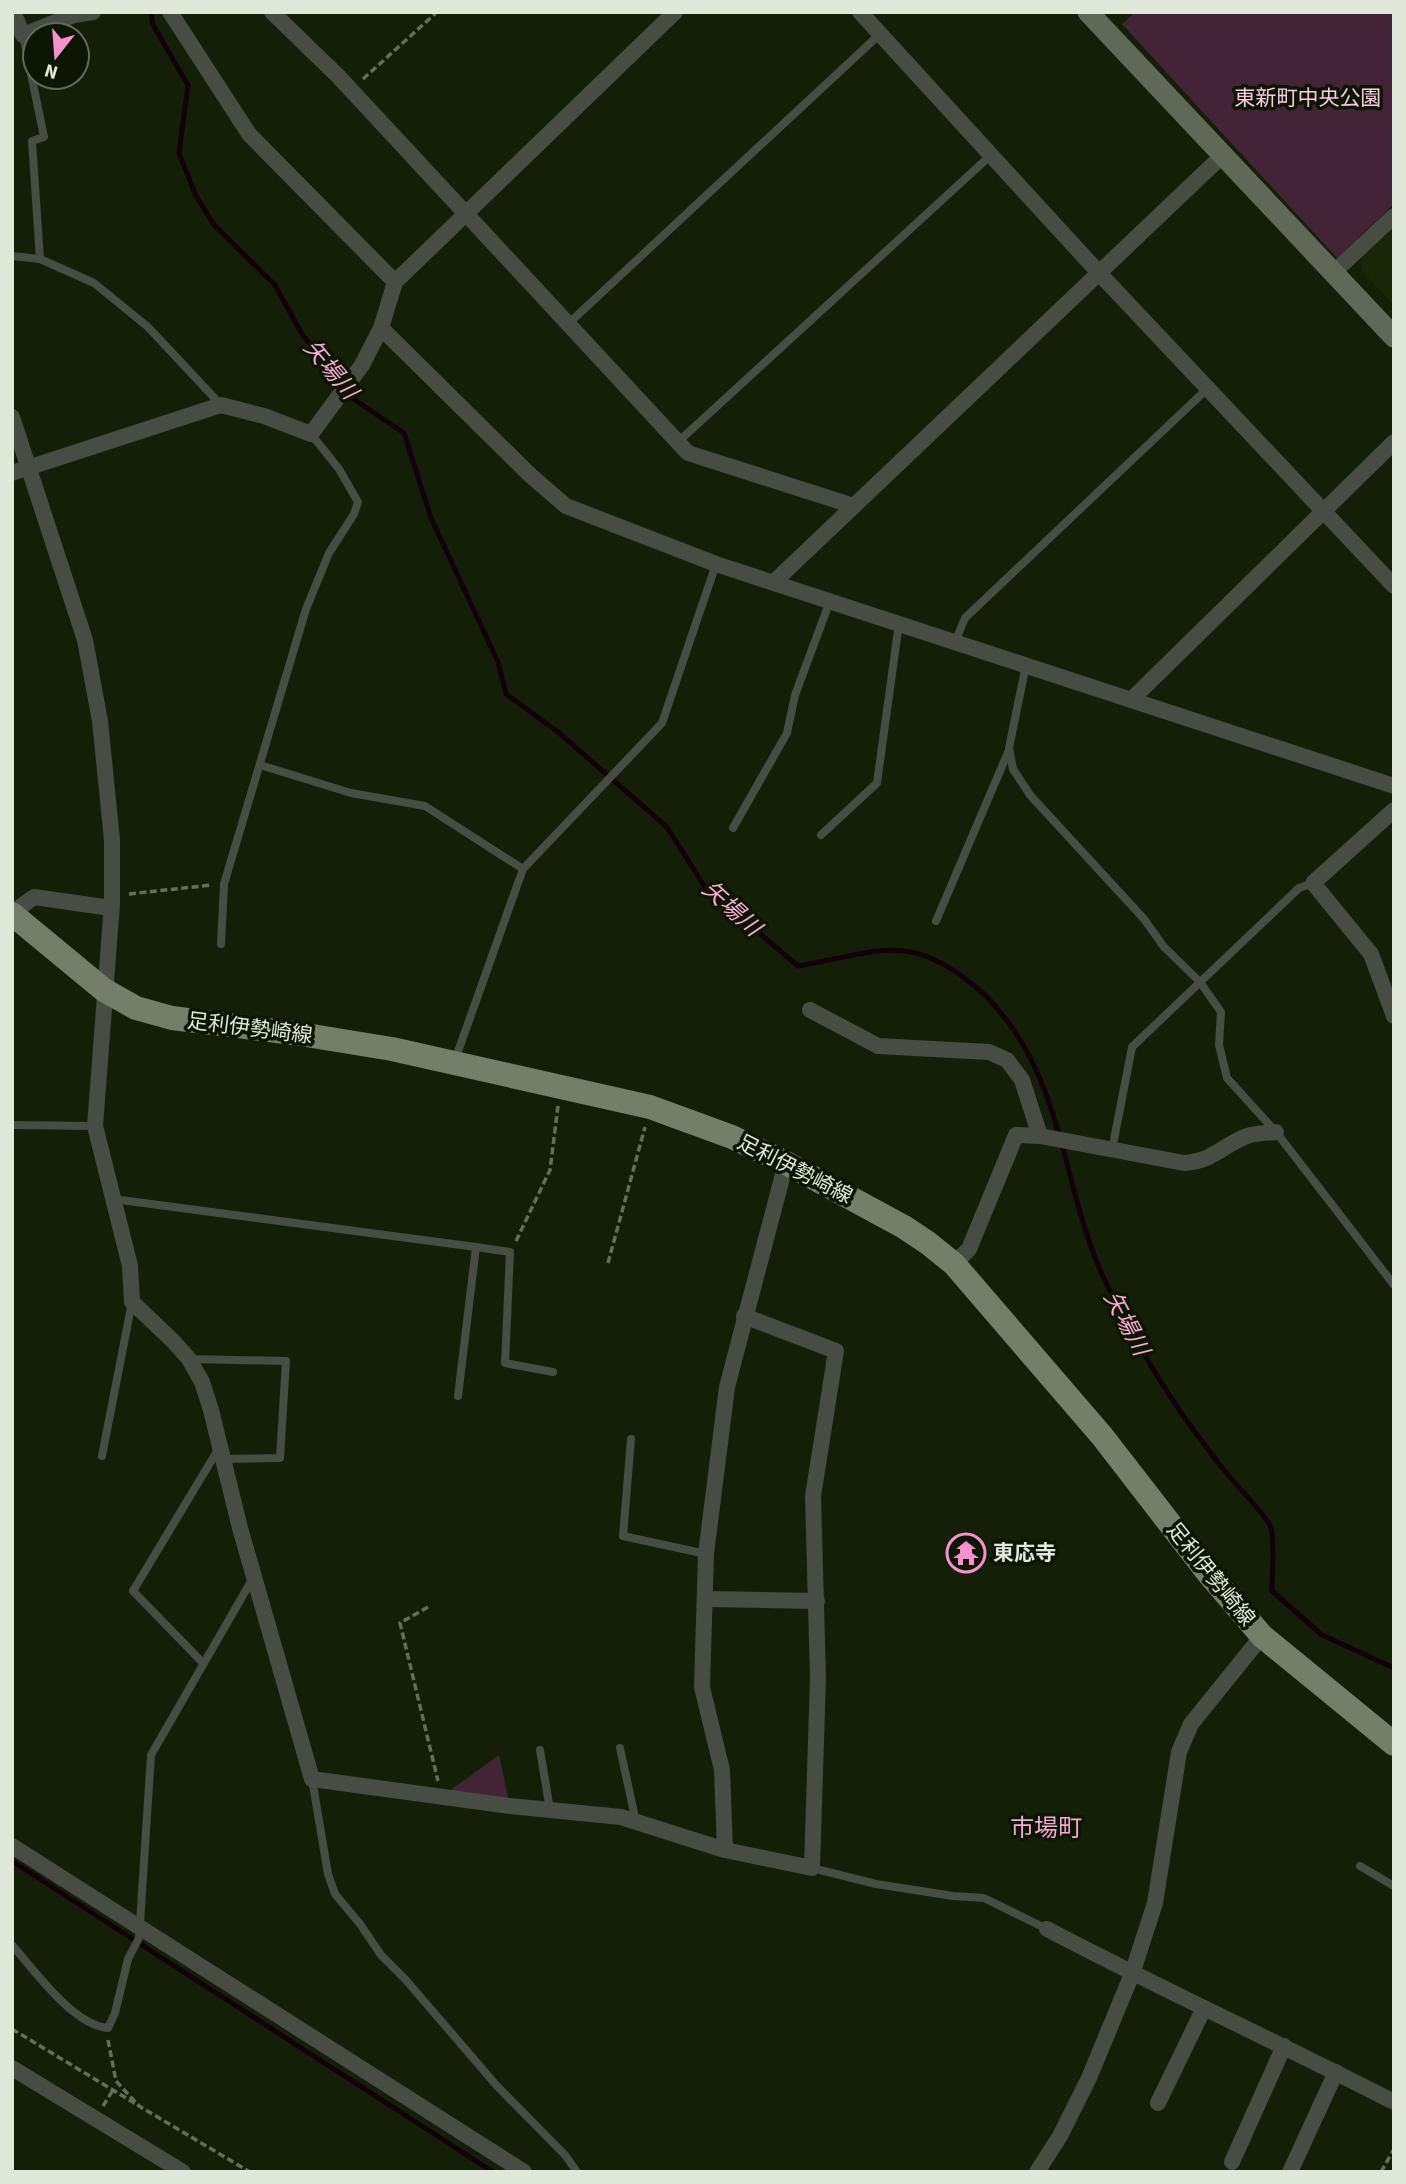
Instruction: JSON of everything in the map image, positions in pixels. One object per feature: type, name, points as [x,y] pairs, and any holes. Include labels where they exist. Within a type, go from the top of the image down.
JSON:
[{"type":"main road","name":"足利伊勢崎線","points":[[12,914],[104,990],[136,1008],[172,1018],[392,1049],[650,1107],[732,1137],[904,1227],[954,1264],[1102,1436],[1208,1573],[1262,1636],[1394,1744]]},
{"type":"street","points":[[13,12],[21,31]]},
{"type":"street","points":[[59,21],[93,12]]},
{"type":"street","points":[[170,12],[249,134],[395,282]]},
{"type":"street","points":[[272,12],[351,90],[688,453],[854,506]]},
{"type":"street","points":[[20,471],[221,405],[264,416],[311,434],[362,365],[381,328],[395,282],[675,12]]},
{"type":"street","points":[[860,12],[1099,273],[1394,586]]},
{"type":"street","points":[[1100,16],[1223,155],[1394,337]]},
{"type":"street","points":[[774,582],[1223,155]]},
{"type":"street","points":[[1333,273],[1394,216]]},
{"type":"street","points":[[381,328],[530,475],[566,506],[716,564],[1394,786]]},
{"type":"street","points":[[12,417],[20,471],[85,640],[102,734],[112,841],[111,902],[95,1126],[130,1266],[132,1302],[158,1325],[188,1359],[202,1382],[312,1779],[550,1810],[621,1816],[725,1850],[811,1868],[818,1678],[813,1496],[836,1351],[744,1316]]},
{"type":"street","points":[[1131,700],[1394,442]]},
{"type":"street","points":[[1393,1015],[1371,954],[1313,883],[1394,810]]},
{"type":"street","points":[[12,914],[34,897],[111,902]]},
{"type":"street","points":[[810,1010],[878,1045],[989,1052],[1007,1060],[1022,1080],[1040,1136]]},
{"type":"street","points":[[954,1264],[969,1249],[1016,1135],[1040,1136],[1184,1163],[1216,1156],[1250,1135],[1276,1132]]},
{"type":"street","points":[[725,1850],[722,1770],[702,1687],[707,1599],[706,1554],[727,1387],[786,1163]]},
{"type":"street","points":[[707,1599],[817,1601]]},
{"type":"street","points":[[1037,2172],[1060,2136],[1089,2078],[1132,1974],[1155,1903],[1179,1752],[1191,1724],[1262,1636]]},
{"type":"street","points":[[12,1846],[524,2172]]},
{"type":"street","points":[[1047,1929],[1132,1974],[1394,2102]]},
{"type":"street","points":[[1158,2103],[1204,2008]]},
{"type":"street","points":[[1232,2162],[1284,2046]]},
{"type":"street","points":[[12,2068],[183,2172]]},
{"type":"street","points":[[1290,2172],[1336,2072]]},
{"type":"lane","points":[[568,324],[880,34]]},
{"type":"lane","points":[[34,91],[44,137],[32,141],[40,259]]},
{"type":"lane","points":[[678,442],[991,155]]},
{"type":"lane","points":[[12,256],[40,259],[94,283],[148,327],[221,405]]},
{"type":"lane","points":[[955,642],[965,618],[1208,388]]},
{"type":"lane","points":[[221,944],[224,884],[306,609],[329,552],[354,514],[358,502],[339,469],[311,434]]},
{"type":"lane","points":[[454,1062],[523,869],[662,723],[716,564]]},
{"type":"lane","points":[[733,828],[788,733],[795,695],[830,601]]},
{"type":"lane","points":[[821,835],[877,783],[899,623]]},
{"type":"lane","points":[[936,921],[1009,748],[1026,665]]},
{"type":"lane","points":[[1009,748],[1013,769],[1030,795],[1144,919],[1164,947],[1200,982],[1221,1012],[1219,1045],[1227,1078],[1276,1132],[1394,1285]]},
{"type":"lane","points":[[260,765],[351,793],[425,806],[523,869]]},
{"type":"lane","points":[[1112,1150],[1132,1047],[1299,888],[1313,883]]},
{"type":"lane","points":[[12,1125],[95,1126]]},
{"type":"lane","points":[[113,1199],[510,1252],[505,1363],[553,1372]]},
{"type":"lane","points":[[458,1396],[475,1247]]},
{"type":"lane","points":[[102,1456],[132,1302]]},
{"type":"lane","points":[[188,1359],[286,1362],[280,1458],[222,1453],[134,1591],[203,1662]]},
{"type":"lane","points":[[631,1439],[623,1536],[706,1554]]},
{"type":"lane","points":[[12,1945],[83,2020],[108,2028],[115,2013],[128,1959],[141,1928],[151,1755],[254,1576]]},
{"type":"lane","points":[[620,1748],[636,1822]]},
{"type":"lane","points":[[540,1750],[550,1810]]},
{"type":"lane","points":[[312,1779],[328,1874],[335,1894],[381,1955],[526,2118],[565,2155],[577,2172]]},
{"type":"lane","points":[[1360,1866],[1394,1886]]},
{"type":"lane","points":[[811,1868],[876,1884],[984,1898],[1047,1929]]},
{"type":"path","points":[[351,90],[437,12]]},
{"type":"path","points":[[111,902],[224,884]]},
{"type":"path","points":[[510,1252],[550,1170],[560,1085]]},
{"type":"path","points":[[608,1263],[650,1107]]},
{"type":"path","points":[[428,1606],[400,1623],[442,1797]]},
{"type":"path","points":[[108,2028],[108,2046],[116,2081],[139,2105]]},
{"type":"path","points":[[12,2029],[250,2172]]},
{"type":"path","points":[[100,2111],[113,2090]]},
{"type":"path","points":[[1381,2172],[1394,2148]]},
{"type":"shaded area","points":[[1394,227],[1394,305],[1362,271],[1361,257]]},
{"type":"green space","name":"東新町中央公園","points":[[1135,12],[1394,12],[1394,204],[1337,258],[1122,24]]},
{"type":"green space","points":[[499,1755],[510,1806],[441,1797]]},
{"type":"waterway","name":"矢場川","points":[[151,12],[153,25],[188,85],[179,153],[195,194],[214,225],[275,285],[302,334],[355,400],[404,433],[431,518],[498,662],[506,694],[558,732],[667,827],[705,887],[798,966],[875,951],[915,953],[959,974],[990,1000],[1025,1048],[1040,1080],[1053,1113],[1092,1250],[1124,1318],[1186,1420],[1269,1523],[1273,1542],[1272,1591],[1322,1635],[1394,1668]]},
{"type":"waterway","points":[[12,1861],[493,2172]]},
{"type":"place","name":"東応寺","points":[[966,1553]]},
{"type":"district","name":"市場町","points":[[1046,1828]]}]
